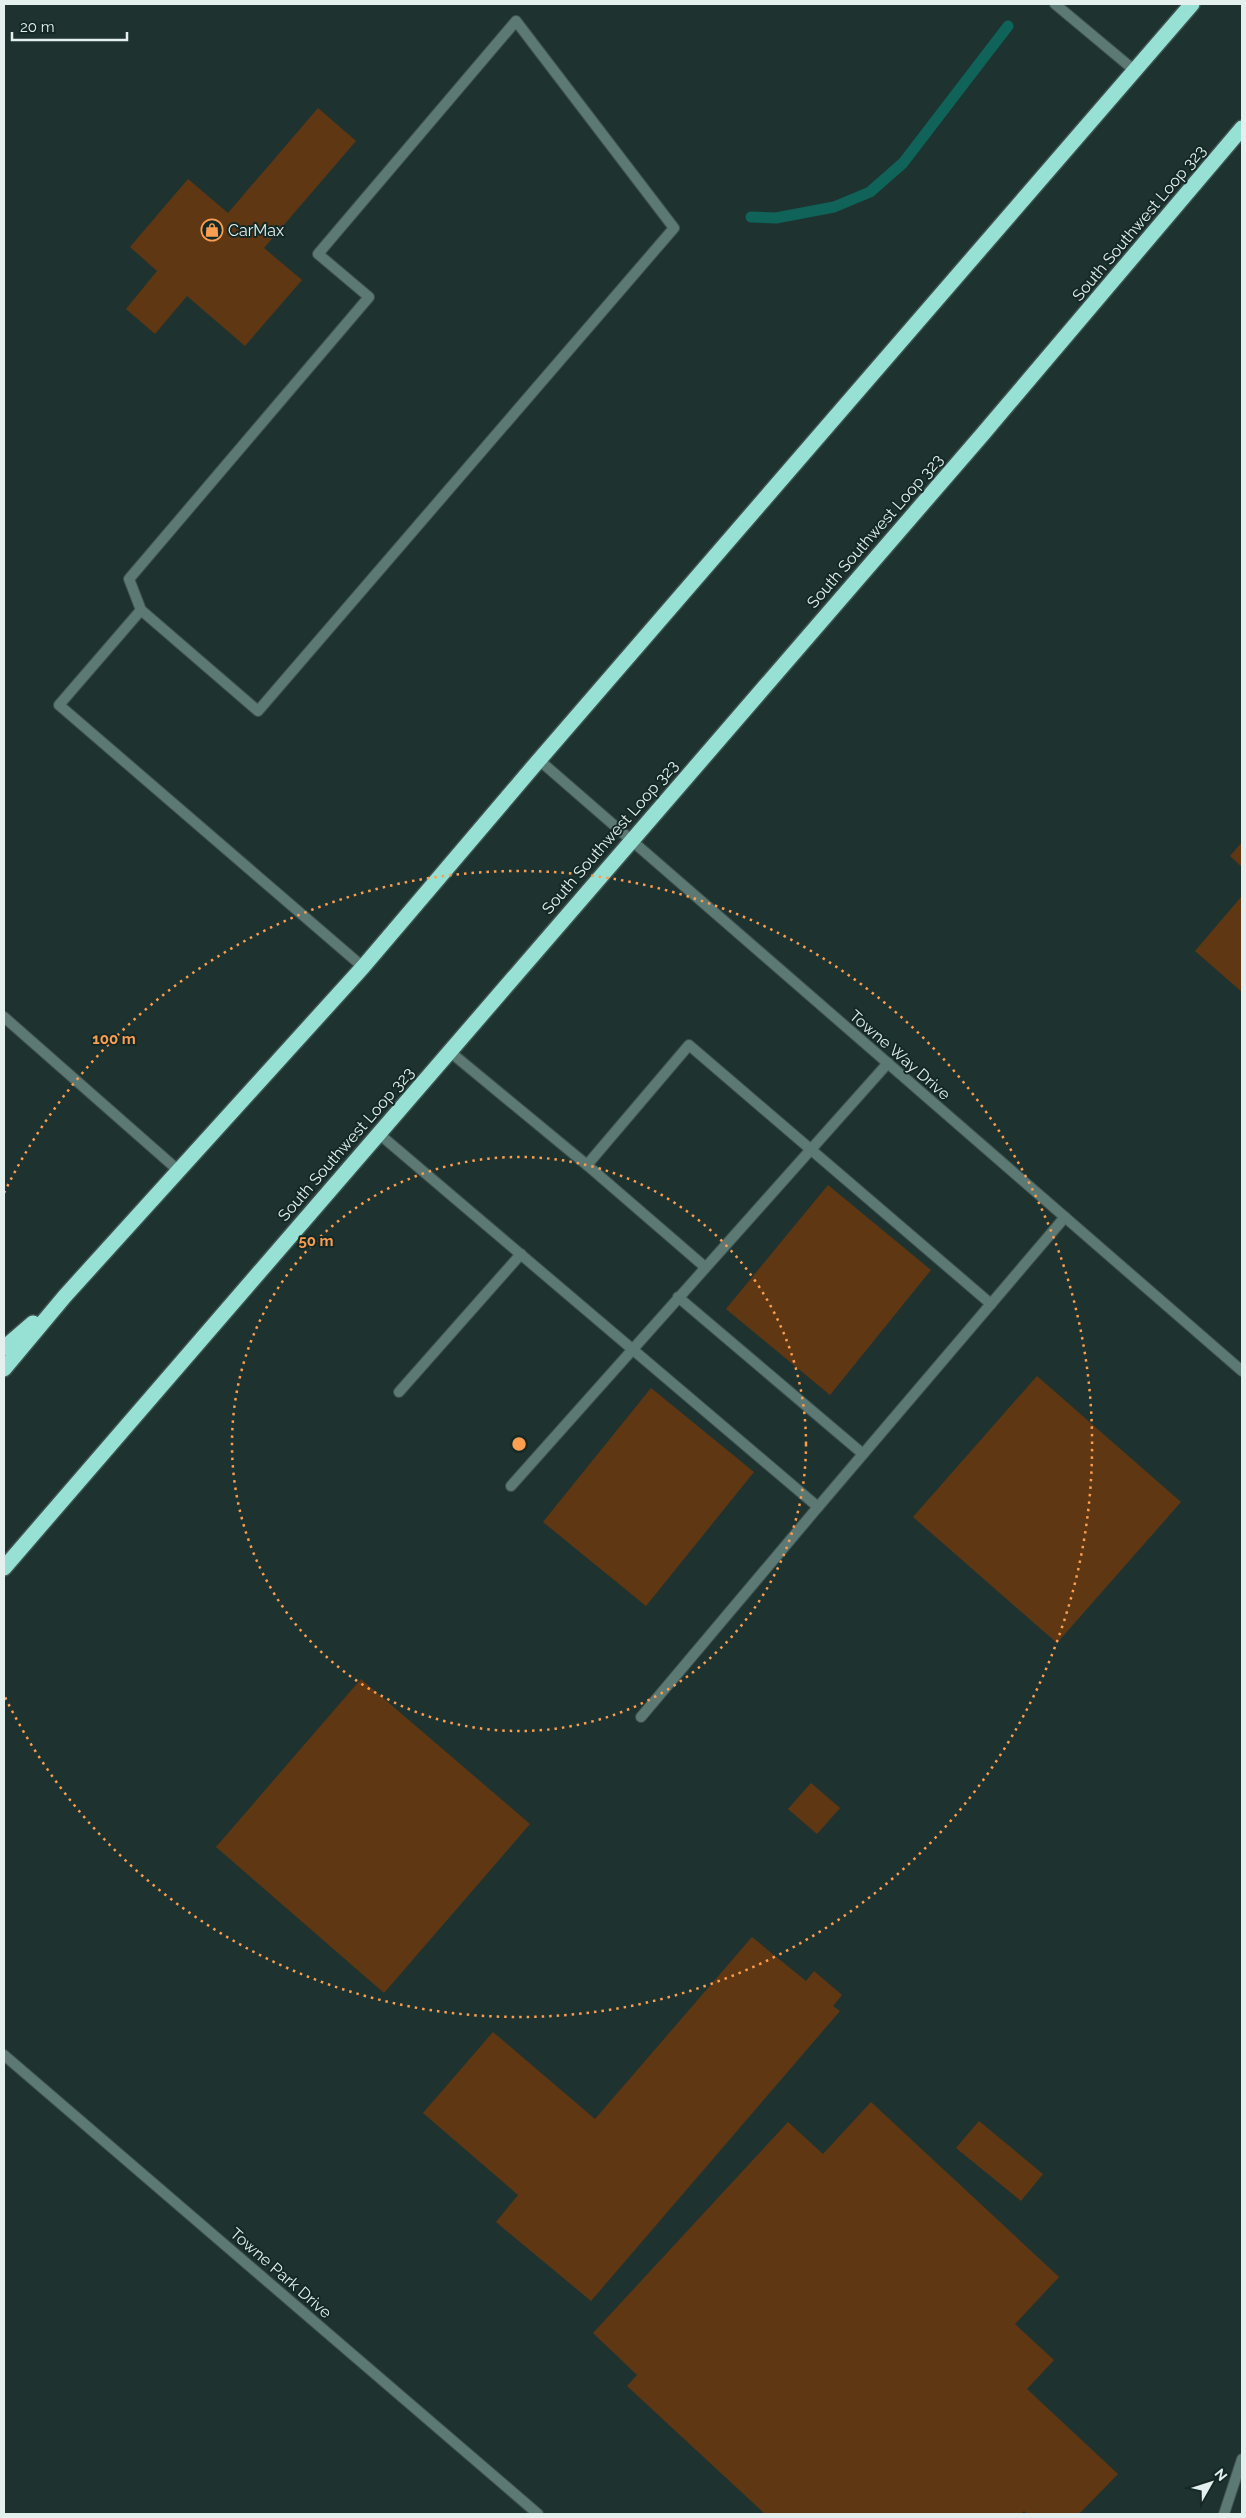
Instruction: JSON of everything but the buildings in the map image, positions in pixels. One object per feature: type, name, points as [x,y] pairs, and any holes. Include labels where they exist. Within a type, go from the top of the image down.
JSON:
[{"type":"highway","points":[[4,1369],[65,1296],[363,968],[1192,4]]},
{"type":"highway","name":"South Southwest Loop 323","points":[[4,1568],[448,1051],[982,435],[1242,128]]},
{"type":"highway","points":[[4,1348],[65,1296]]},
{"type":"street","points":[[1056,4],[1134,70]]},
{"type":"street","points":[[516,21],[674,228],[258,711],[141,610],[129,579],[369,297],[318,254],[516,21]]},
{"type":"street","points":[[141,610],[58,705],[363,968]]},
{"type":"street","name":"Towne Way Drive","points":[[540,760],[1242,1371]]},
{"type":"street","points":[[4,1017],[179,1171]]},
{"type":"street","points":[[587,1165],[689,1046],[990,1304]]},
{"type":"street","points":[[448,1051],[587,1165],[705,1267]]},
{"type":"street","points":[[511,1486],[888,1063]]},
{"type":"street","points":[[378,1133],[818,1507]]},
{"type":"street","points":[[641,1717],[1065,1217]]},
{"type":"street","points":[[399,1392],[521,1254]]},
{"type":"street","points":[[678,1297],[863,1454]]},
{"type":"street","name":"Towne Park Drive","points":[[4,2054],[538,2514]]},
{"type":"street","points":[[1224,2514],[1242,2459]]},
{"type":"waterway","points":[[751,217],[776,218],[834,207],[870,192],[903,163],[1008,26]]},
{"type":"place","name":"CarMax","points":[[212,230]]}]
